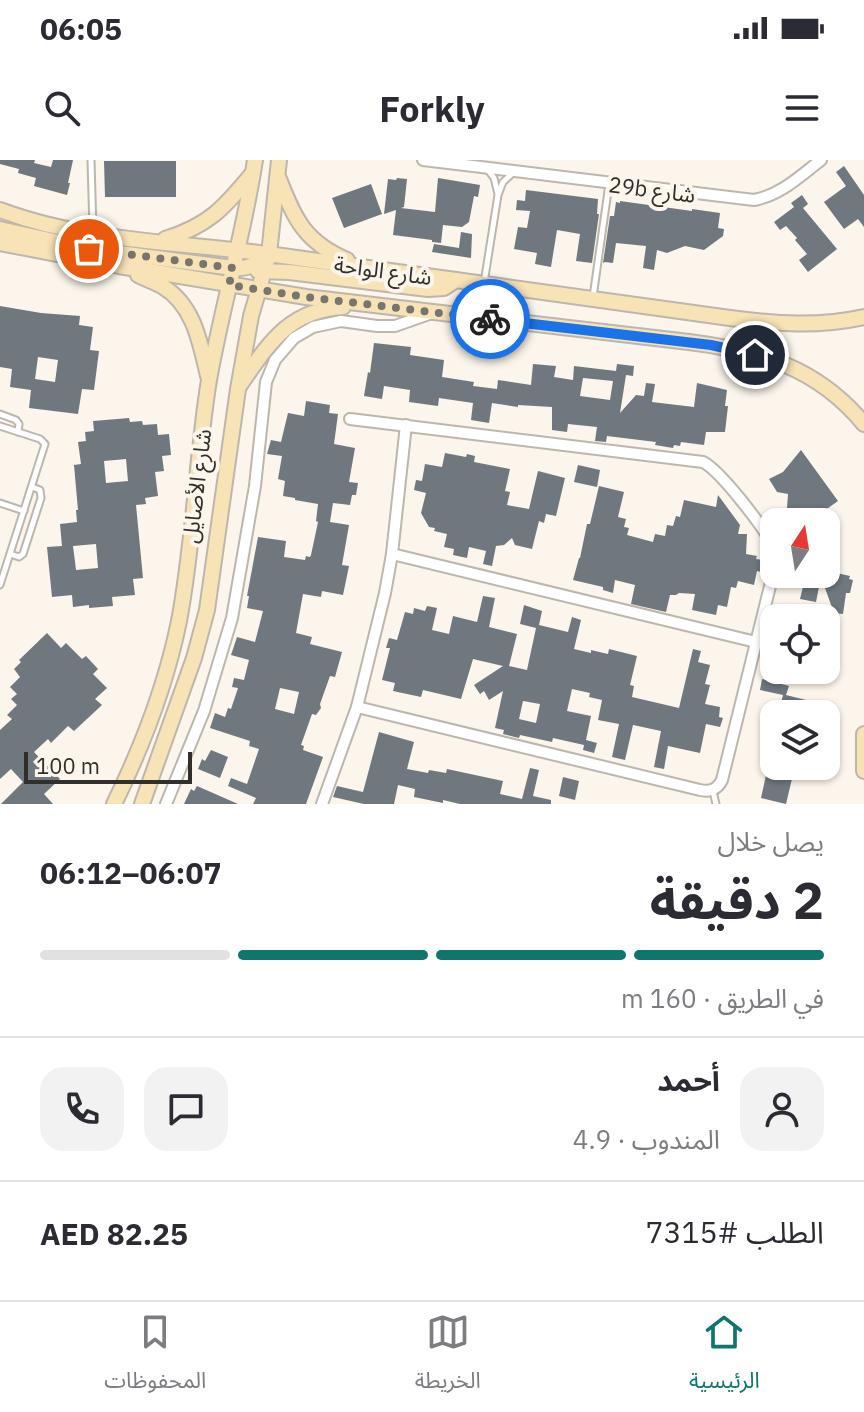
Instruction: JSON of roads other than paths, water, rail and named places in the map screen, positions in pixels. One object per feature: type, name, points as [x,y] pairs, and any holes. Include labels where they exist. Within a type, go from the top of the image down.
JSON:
[{"type":"main road","name":"شارع الأصايل","points":[[142,804],[189,673],[207,610],[238,389],[251,316],[269,254],[279,160]]},
{"type":"main road","name":"شارع الأصايل","points":[[114,804],[150,724],[176,634],[209,381],[254,166]]},
{"type":"main road","points":[[157,241],[189,231],[207,221],[225,207],[254,166]]},
{"type":"main road","points":[[277,176],[297,222],[316,243],[350,262],[382,271]]},
{"type":"main road","name":"شارع الواحة","points":[[0,210],[24,219],[93,234],[269,254],[776,323],[823,324],[864,317]]},
{"type":"main road","points":[[0,229],[89,249],[233,268],[257,264],[269,254]]},
{"type":"main road","name":"شارع الواحة","points":[[0,243],[258,290],[733,349],[816,379],[842,400],[864,424]]},
{"type":"main road","points":[[119,266],[162,286],[184,306],[198,333],[209,381]]},
{"type":"main road","points":[[229,285],[264,270],[428,289],[444,288],[456,280]]},
{"type":"main road","points":[[238,389],[285,327],[324,310],[379,306]]},
{"type":"main road","points":[[864,734],[864,771]]},
{"type":"street","name":"29b شارع","points":[[423,160],[754,200],[779,192],[821,160]]},
{"type":"street","points":[[166,804],[204,711],[232,618],[255,486],[266,382],[275,360],[294,338],[313,327],[341,321],[395,326],[434,313]]},
{"type":"street","points":[[350,419],[703,462],[723,478],[760,528]]},
{"type":"street","points":[[322,804],[357,707],[385,593],[406,425]]},
{"type":"street","points":[[392,554],[756,642]]},
{"type":"street","points":[[357,707],[700,790],[713,790],[722,780],[770,588]]},
{"type":"lane","points":[[91,160],[93,234]]},
{"type":"lane","points":[[486,168],[494,178],[498,195]]},
{"type":"lane","points":[[484,284],[498,195],[506,178],[515,172]]},
{"type":"lane","points":[[592,299],[609,183]]},
{"type":"lane","points":[[0,414],[18,422],[18,432]]},
{"type":"lane","points":[[0,426],[44,441],[45,446],[0,585]]},
{"type":"lane","points":[[10,554],[19,557],[23,554],[41,498],[40,490],[32,487]]},
{"type":"lane","points":[[0,503],[24,511]]},
{"type":"lane","points":[[713,790],[716,804]]}]
